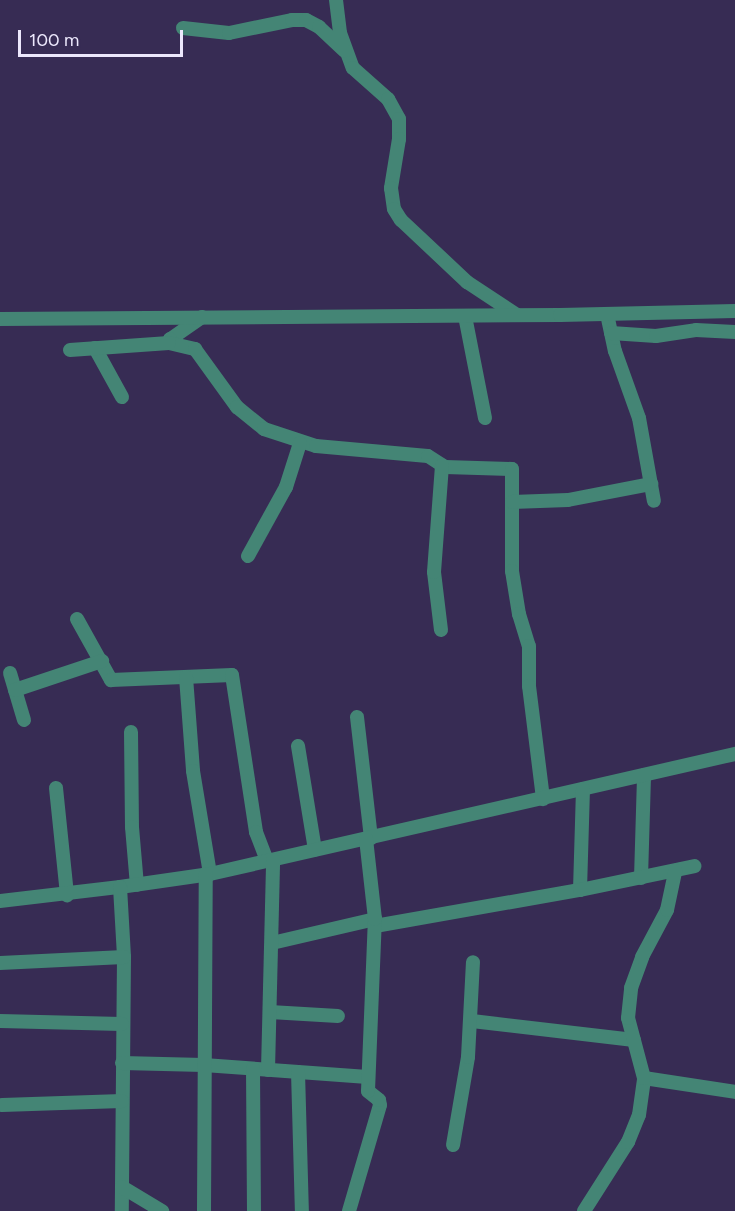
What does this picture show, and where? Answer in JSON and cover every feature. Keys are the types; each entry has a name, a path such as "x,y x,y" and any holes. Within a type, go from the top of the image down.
{"street":[{"path":"336,0 345,51 353,68 392,104 399,119 399,139 391,188 394,208 401,220 467,282 517,315"},
{"path":"183,28 229,33 292,20 306,20 319,27 345,51"},
{"path":"0,319 465,316 735,311"},
{"path":"606,314 639,418 654,501"},
{"path":"465,316 484,418"},
{"path":"169,343 170,339 202,317"},
{"path":"611,333 650,336 696,330 735,332"},
{"path":"70,350 169,343 195,350 237,407 252,421 264,429 300,443 341,449 431,456 442,465 510,468 513,471 512,571 519,614 529,646 529,686 543,799"},
{"path":"95,348 122,397"},
{"path":"248,556 286,487 300,443"},
{"path":"441,630 434,572 442,465"},
{"path":"512,502 576,500 651,484"},
{"path":"78,619 102,661 107,675 113,681 233,675 254,822 258,840 270,860 272,943 268,1070"},
{"path":"15,690 102,661"},
{"path":"10,673 24,720"},
{"path":"186,676 193,771 208,874 204,1211"},
{"path":"349,1211 380,1109 379,1100 368,1093 375,923 357,717"},
{"path":"131,732 132,826 137,885"},
{"path":"298,746 315,850"},
{"path":"0,902 67,895 208,874 735,754"},
{"path":"641,878 644,775"},
{"path":"57,788 67,895"},
{"path":"580,891 583,789"},
{"path":"272,943 375,923 580,891 695,867"},
{"path":"584,1211 633,1130 639,1115 644,1078 628,1018 630,988 642,957 667,910 675,871"},
{"path":"120,887 124,957 122,1211"},
{"path":"0,963 124,957"},
{"path":"453,1145 472,1021 473,962"},
{"path":"270,1012 338,1016"},
{"path":"472,1021 634,1040"},
{"path":"0,1022 122,1024"},
{"path":"122,1063 204,1065 368,1077"},
{"path":"253,1069 254,1211"},
{"path":"298,1072 302,1211"},
{"path":"644,1078 735,1092"},
{"path":"2,1105 122,1101"},
{"path":"122,1187 162,1211"}]}
